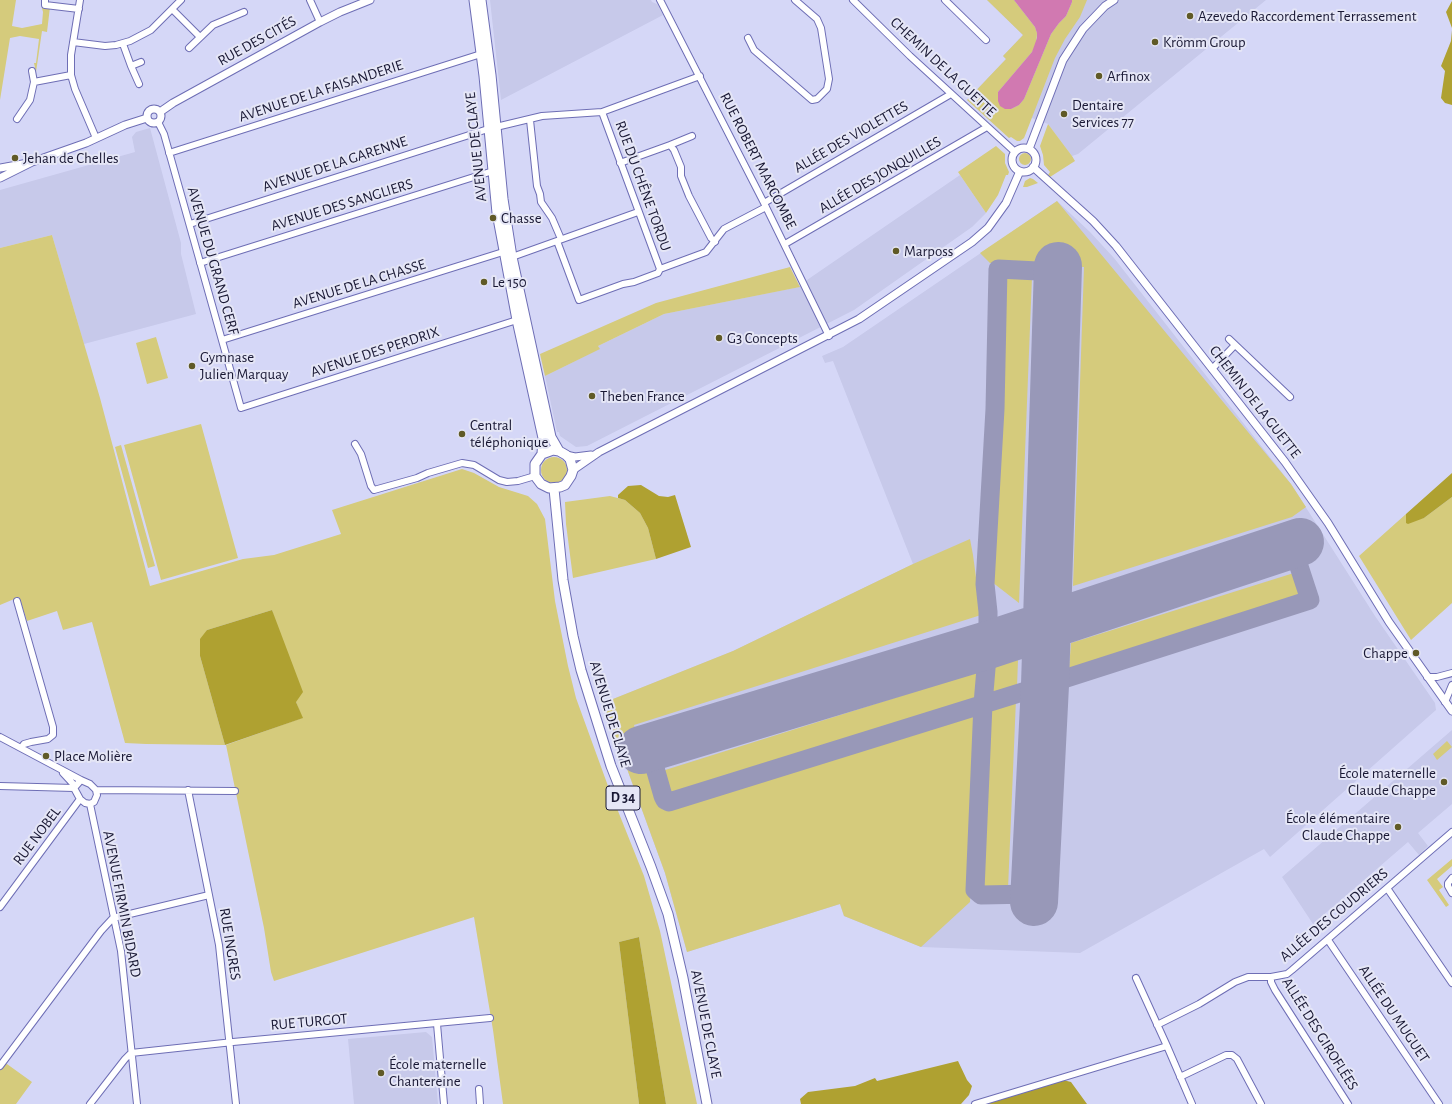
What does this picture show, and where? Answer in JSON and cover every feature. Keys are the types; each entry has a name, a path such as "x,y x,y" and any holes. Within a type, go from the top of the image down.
{"main road":[{"name":"AVENUE DE CLAYE","path":"474,0 512,257 528,336 551,437 563,453 570,459 573,470"},
{"name":"AVENUE DE CLAYE","path":"481,0 492,75 493,171 503,252 516,320 543,438 542,454 535,464 535,476"},
{"path":"542,454 553,450 563,453"},
{"path":"535,476 541,484 554,488 565,485 572,476 573,470"},
{"name":"AVENUE DE CLAYE","path":"554,488 563,580 581,670 611,766 668,914 683,978 707,1104"}],"street":[{"path":"45,0 45,4 79,9"},
{"path":"80,0 70,65 71,75 75,89 96,138"},
{"path":"73,42 105,46 123,44 138,38 151,30 181,0"},
{"path":"310,0 320,22"},
{"name":"RUE DES CITÉS","path":"160,112 176,101 320,22 370,0"},
{"name":"RUE ROBERT MARCOMBE","path":"660,0 785,244 829,336"},
{"path":"748,38 754,50 812,100 817,99 827,89 829,79 821,28 817,19 795,0"},
{"name":"CHEMIN DE LA GUETTE","path":"853,0 897,44 987,128 1015,152"},
{"path":"945,0 986,40"},
{"path":"1100,0 1105,6"},
{"path":"1029,149 1063,60 1083,29 1105,6 1114,0"},
{"path":"172,9 200,37"},
{"path":"190,48 213,25 244,12"},
{"path":"123,44 139,84"},
{"name":"AVENUE DE LA FAISANDERIE","path":"169,154 481,54"},
{"path":"131,66 141,62"},
{"path":"17,119 30,100 34,82 32,71"},
{"path":"34,82 71,75"},
{"name":"AVENUE DE LA GARENNE","path":"190,224 492,128 542,116 602,112 700,76"},
{"name":"ALLÉE DES VIOLETTES","path":"559,240 579,300 623,284 640,280 658,273 660,269 706,252 724,229 951,94"},
{"path":"152,109 160,112 161,117 158,122 152,123 147,118 147,113 152,109"},
{"name":"RUE DU CHÊNE TORDU","path":"602,112 660,269"},
{"path":"0,178 32,162 96,138 125,125 147,118"},
{"path":"530,120 537,186 541,202 552,218 559,240"},
{"name":"AVENUE DU GRAND CERF","path":"158,122 164,134 241,408"},
{"name":"ALLÉE DES JONQUILLES","path":"785,244 987,128"},
{"path":"620,163 692,136"},
{"path":"670,145 674,150 681,167 681,176 689,196 711,238 715,242"},
{"path":"1022,148 1029,149 1034,154 1036,160 1033,167 1027,171 1020,170 1014,166 1012,158 1015,152 1022,148"},
{"path":"0,168 32,162"},
{"name":"CHEMIN DE LA GUETTE","path":"1033,167 1093,222 1116,246 1315,502 1389,622 1452,711"},
{"path":"573,470 598,452 829,336 859,319 980,236 1002,210 1020,170"},
{"name":"AVENUE DES SANGLIERS","path":"200,263 493,171"},
{"path":"512,257 638,212"},
{"name":"AVENUE DE LA CHASSE","path":"222,340 503,252"},
{"name":"AVENUE DES PERDRIX","path":"241,408 516,320"},
{"path":"1229,339 1290,397"},
{"path":"1212,369 1236,345"},
{"path":"355,444 361,454 371,486 374,490 410,480 428,472 462,463 474,465 499,480 507,482 518,481 535,476"},
{"path":"563,453 581,457 598,452"},
{"path":"17,601 53,727 53,735 48,739 24,744 21,748"},
{"path":"1427,677 1445,676 1452,673"},
{"path":"1445,676 1449,679 1452,685 1445,702"},
{"path":"0,737 60,770 90,784 96,790 96,799 90,804 85,803 80,799 74,787 60,770"},
{"path":"0,786 74,787 81,780"},
{"path":"96,790 235,791"},
{"name":"RUE INGRES","path":"188,790 219,944 236,1104"},
{"name":"RUE NOBEL","path":"0,907 80,799"},
{"name":"AVENUE FIRMIN BIDARD","path":"90,804 121,952 137,1104"},
{"name":"ALLÉE DES COUDRIERS","path":"1157,1025 1199,1004 1235,982 1248,977 1271,977 1287,974 1452,832"},
{"path":"1452,878 1448,883 1452,893"},
{"path":"1387,888 1452,983"},
{"path":"0,1066 101,931 113,918 209,895"},
{"name":"ALLÉE DU MUGUET","path":"1328,940 1439,1104"},
{"name":"ALLÉE DES GIROFLÉES","path":"1271,977 1271,982 1275,990 1348,1104"},
{"path":"1136,978 1192,1104"},
{"name":"RUE TURGOT","path":"131,1053 490,1018"},
{"path":"437,1024 444,1104"},
{"path":"975,1104 1167,1046"},
{"path":"90,1104 125,1058 131,1053"},
{"path":"1180,1076 1226,1055 1232,1055 1237,1059 1261,1104"},
{"path":"479,1089 480,1104"}],"shaded area":[{"path":"0,0 16,0 12,26 22,28 42,24 42,8 50,7 47,32 42,31 36,72 34,63 36,63 39,39 20,36 10,38 0,100"},
{"path":"490,0 651,0 657,4 663,15 501,100"},
{"path":"987,0 1266,0 1078,154 1072,156 1048,124 1032,118 967,100 1006,59 1003,56 1023,35"},
{"path":"987,0 1014,0 1035,27 1037,33 1036,45 1032,52 998,92 1011,109 1019,105 1024,99 1051,34 1066,16 1072,0 1087,0 1080,17 1065,39 1055,58 1024,138 1020,141 1017,141 1011,137 1009,138 967,100 1006,59 1003,56 1023,35"},
{"path":"1014,0 1072,0 1072,2 1066,16 1051,34 1024,99 1019,105 1011,109 1005,109 1000,106 998,101 998,92 1032,52 1037,38 1035,27"},
{"path":"1452,1 1452,28 1446,12"},
{"path":"1452,30 1452,105 1445,103 1441,98 1445,71 1441,66 1451,41"},
{"path":"1048,124 1075,161 1050,177 1048,175 1050,172 1044,165 1040,146"},
{"path":"150,128 181,243 181,254 196,314 84,344 52,235 0,248 0,190 135,152 132,137 136,132"},
{"path":"996,146 1005,154 1005,163 1009,172 1008,175 1006,175 998,195 986,213 958,172"},
{"path":"1023,153 1027,153 1031,159 1027,165 1023,165 1019,161 1019,157"},
{"path":"960,175 986,213 972,227 854,310 587,446 576,447 560,436 559,432 557,432 545,376 599,349 598,346 664,314 799,287"},
{"path":"1030,178 1038,183 1023,187 1025,181"},
{"path":"1057,201 1090,232 1114,258 1291,484 1375,616 1435,703 1436,710 1270,857 1264,849 1080,953 921,947 844,916 840,904 687,952 665,873 603,703 733,651 913,564 833,361 825,363 822,356 843,347"},
{"path":"1057,201 1291,484 1306,507 1292,517 1073,586 1084,267 990,263 980,253"},
{"path":"52,235 100,398 150,586 243,559 274,555 341,534 332,510 462,469 474,473 499,487 528,496 537,504 545,519 555,601 576,698 608,786 644,876 660,931 697,1104 666,1104 639,937 619,942 639,1104 503,1104 493,1030 474,917 274,981 226,745 302,718 296,702 272,610 207,630 200,656 225,745 146,744 125,743 92,622 63,630 57,611 27,621 19,597 0,605 0,248"},
{"path":"790,267 800,287 664,314 598,346 600,349 545,376 540,354 656,303"},
{"path":"1004,276 1032,277 1019,603 992,582"},
{"path":"156,337 168,378 147,384 136,343"},
{"path":"201,424 238,558 161,580 124,445"},
{"path":"121,445 155,566 148,568 115,447"},
{"path":"554,457 563,461 567,470 563,479 554,483 545,479 541,470 545,461"},
{"path":"1452,473 1452,497 1424,518 1408,524 1406,523 1406,514"},
{"path":"641,485 659,496 668,497 675,495 691,547 656,559 648,528 640,513 625,500 618,498 618,495 628,486"},
{"path":"610,496 625,500 640,513 648,528 656,559 573,578 566,524 565,502"},
{"path":"1452,497 1452,603 1411,640 1359,556 1406,514 1406,521 1424,518"},
{"path":"970,539 981,615 634,725 658,801 661,806 674,808 978,710 970,902 921,947 844,916 840,904 687,952 665,873 603,703 733,651 913,564"},
{"path":"1297,572 1304,596 1069,669 1071,643"},
{"path":"272,610 303,692 296,702 303,718 225,745 200,656 200,639 207,630"},
{"path":"1018,660 1017,687 988,696 991,668"},
{"path":"980,671 978,699 670,796 662,771"},
{"path":"1016,699 1008,889 982,889 987,709"},
{"path":"1452,730 1452,804 1418,833 1428,846 1419,855 1408,842 1313,924 1282,877"},
{"path":"1447,741 1452,747 1437,760 1433,754"},
{"path":"1452,859 1452,866 1437,879 1443,887 1439,890 1449,905 1446,907 1427,880"},
{"path":"639,937 666,1104 639,1104 619,942"},
{"path":"426,1032 432,1037 438,1104 354,1104 348,1039"},
{"path":"0,1059 32,1082 16,1104 0,1104"},
{"path":"958,1061 967,1080 972,1086 969,1095 961,1104 801,1104 800,1099 808,1092 855,1086 875,1078 877,1081"},
{"path":"1063,1080 1071,1082 1087,1104 987,1104"}],"taxiway":[{"path":"1034,894 981,895 975,890 983,704 988,645 988,612 985,584 995,409 998,269 1058,272"},
{"path":"649,747 663,796 665,800 669,802 1045,685 1310,600 1292,545"}],"runway":[{"path":"1034,902 1045,685 1058,266"},
{"path":"641,750 988,645 1300,542"}],"place":[{"name":"Azevedo Raccordement Terrassement","path":"1190,16"},
{"name":"Krömm Group","path":"1155,42"},
{"name":"Arfinox","path":"1099,76"},
{"name":"Dentaire Services 77","path":"1064,114"},
{"name":"Jehan de Chelles","path":"15,158"},
{"name":"Chasse","path":"493,218"},
{"name":"Marposs","path":"896,251"},
{"name":"Le 150","path":"484,282"},
{"name":"G3 Concepts","path":"719,338"},
{"name":"Gymnase Julien Marquay","path":"192,366"},
{"name":"Theben France","path":"592,396"},
{"name":"Central téléphonique","path":"462,434"},
{"name":"Chappe","path":"1416,653"},
{"name":"Place Molière","path":"46,756"},
{"name":"École maternelle Claude Chappe","path":"1444,782"},
{"name":"École élémentaire Claude Chappe","path":"1398,827"},
{"name":"École maternelle Chantereine","path":"381,1073"}]}
